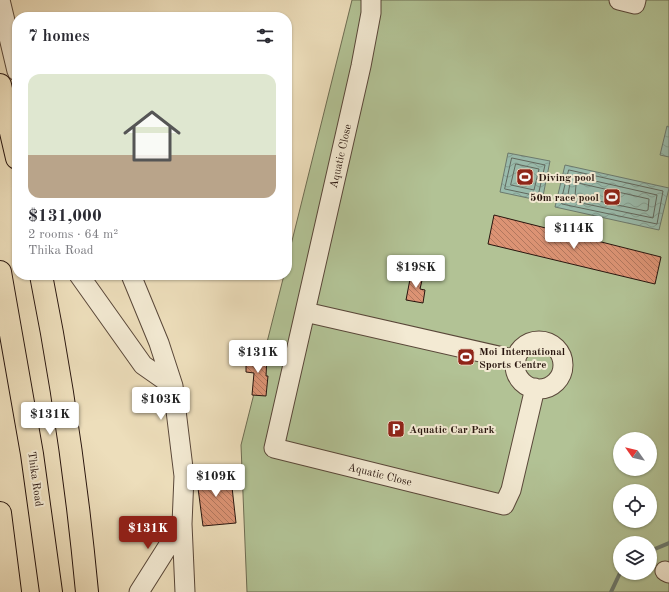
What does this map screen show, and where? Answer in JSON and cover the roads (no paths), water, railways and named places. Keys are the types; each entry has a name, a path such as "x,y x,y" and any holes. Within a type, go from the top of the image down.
{"main road":[{"path":"0,85 12,137"},
{"name":"Thika Road","path":"0,272 32,454 51,592"},
{"path":"42,280 50,320 80,515 88,592"},
{"path":"0,513 10,592"}],"street":[{"path":"0,0 12,45"},
{"name":"Aquatic Close","path":"371,0 371,13 361,66 274,448 504,505 511,490 535,388"},
{"path":"83,280 143,365 173,386"},
{"path":"133,280 159,343 173,386 184,476 182,524 184,592"},
{"path":"305,312 516,360"},
{"path":"535,341 543,341 557,348 563,363 559,379 553,385 546,388 535,388 524,384 519,378 516,371 516,360 521,350 527,344 535,341"},
{"path":"139,592 182,524"}],"water":[{"path":"667,126 669,127 669,157 660,155"},
{"name":"Diving pool","path":"508,153 550,161 542,201 500,192"},
{"name":"50m race pool","path":"565,165 669,188 659,230 555,207"}],"waterway":[{"path":"657,548 669,543"},
{"path":"611,592 617,580"}],"place":[{"name":"Diving pool","path":"525,177"},
{"name":"50m race pool","path":"612,197"},
{"name":"Moi International Sports Centre","path":"466,357"},
{"name":"Aquatic Car Park","path":"396,429"}]}
